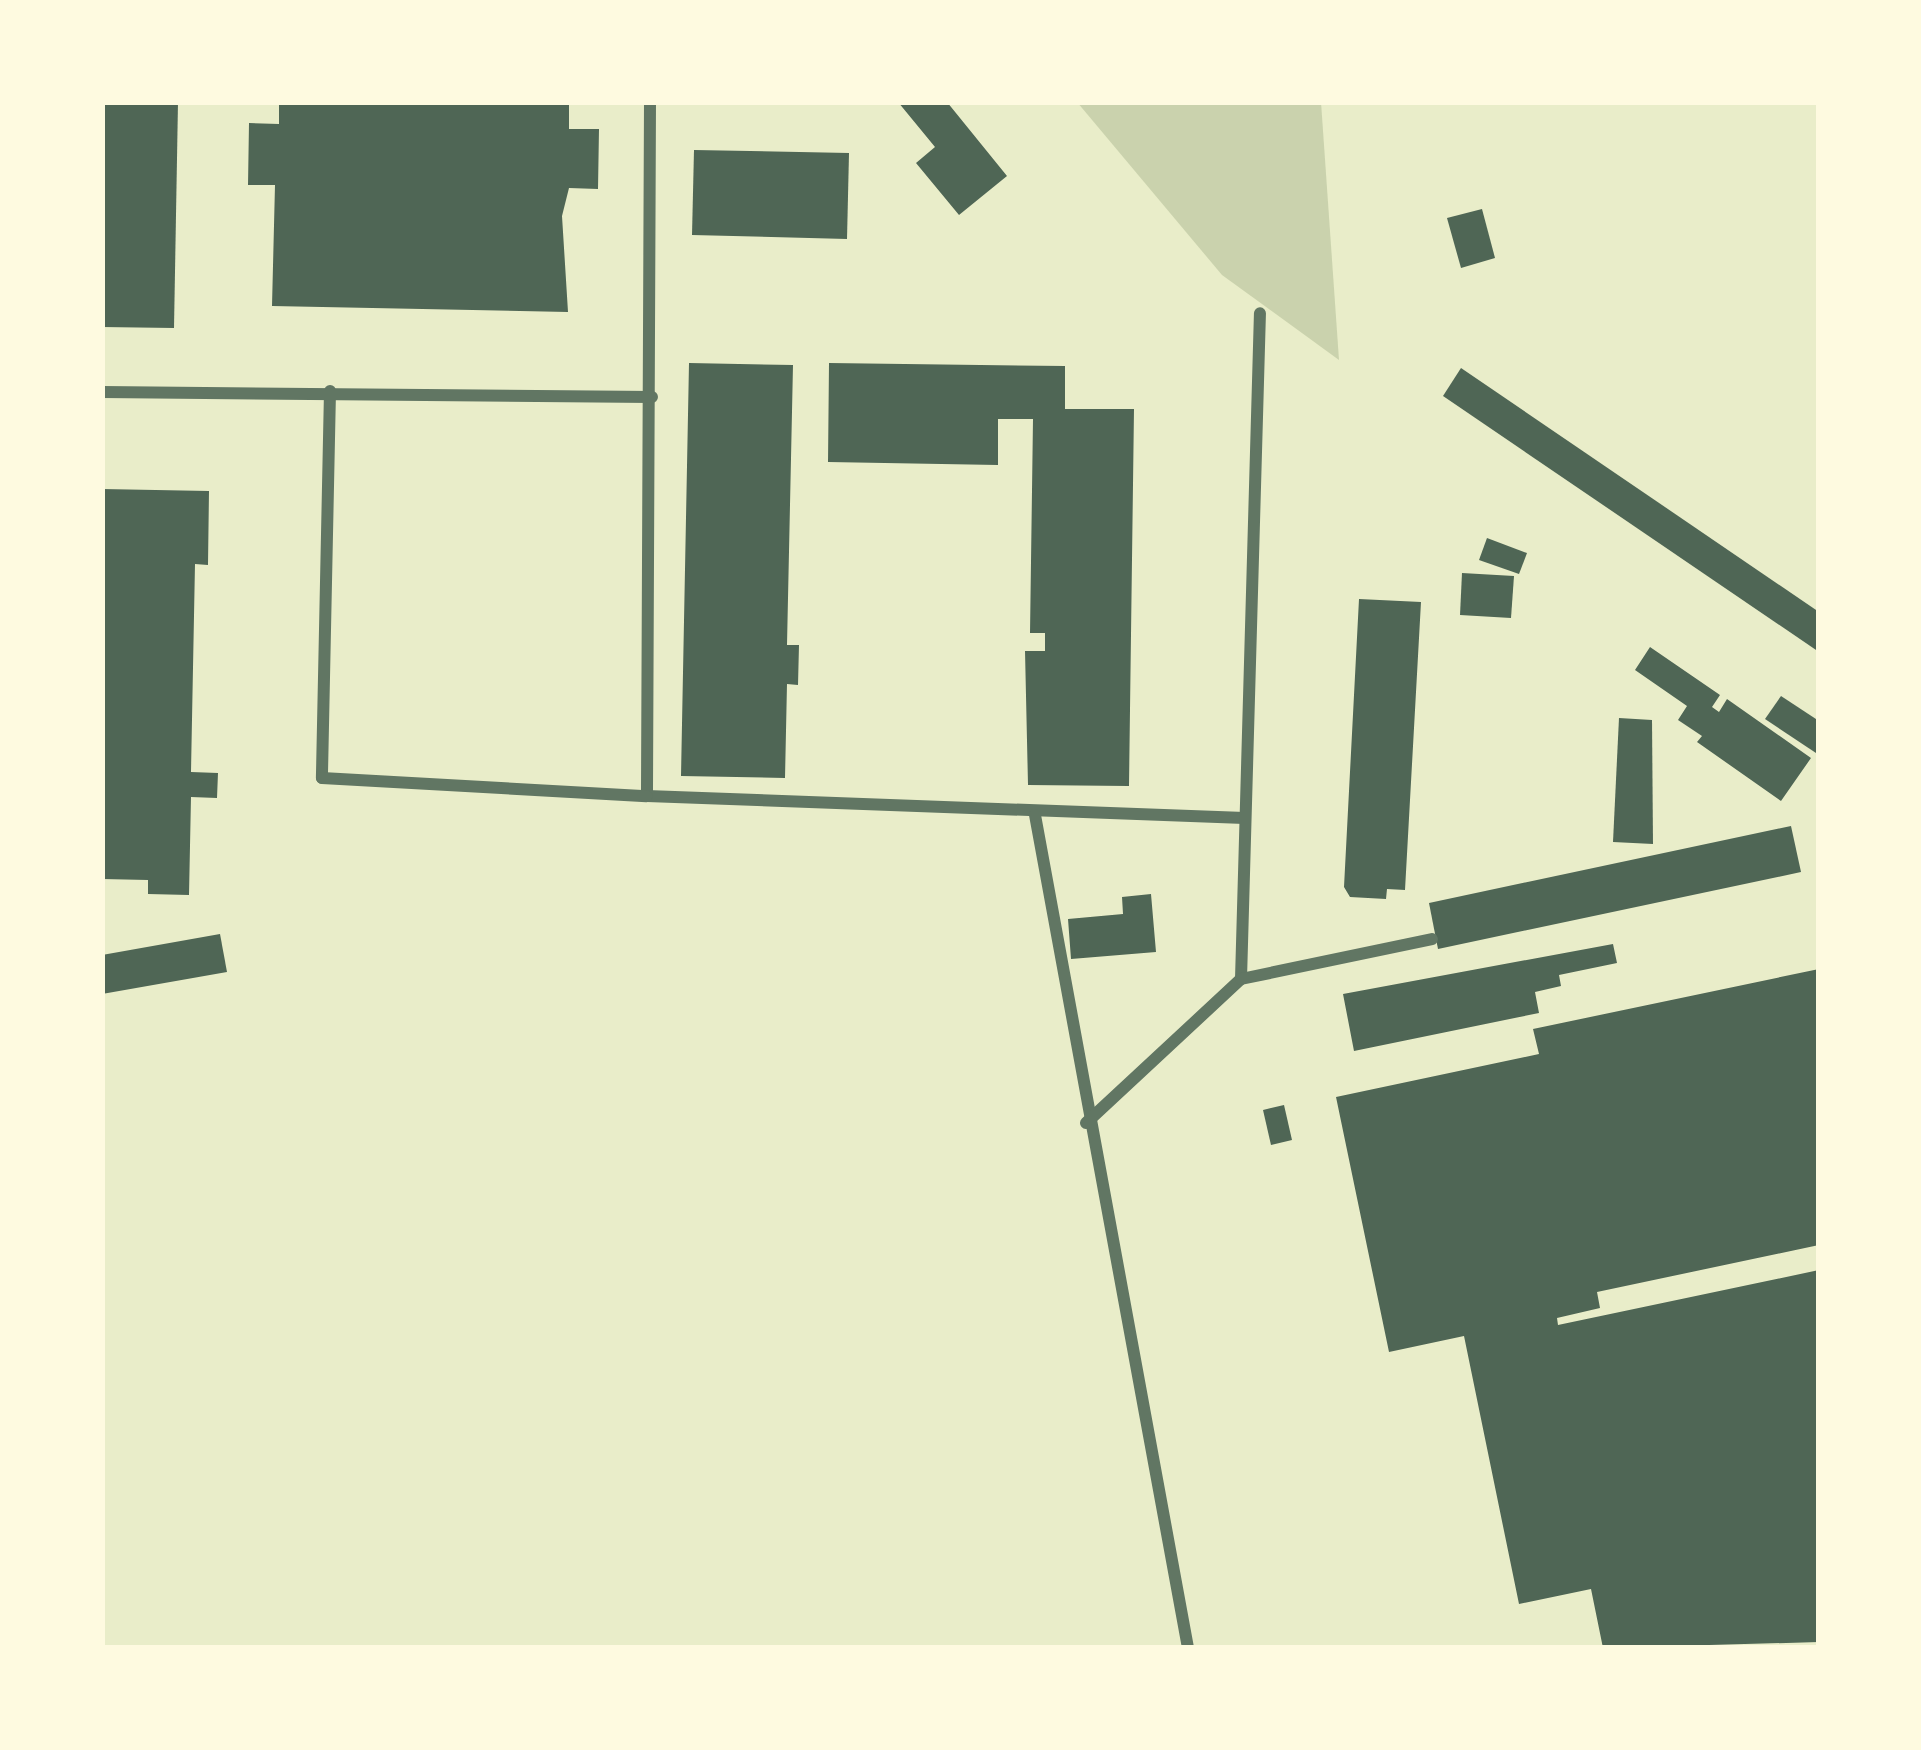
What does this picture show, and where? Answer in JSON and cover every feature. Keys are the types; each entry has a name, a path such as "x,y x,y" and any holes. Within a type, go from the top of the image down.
{"street":[{"path":"647,796 650,102"},
{"path":"1241,979 1260,313"},
{"path":"330,391 322,778 1035,815 1245,818"},
{"path":"102,392 652,397"},
{"path":"1035,815 1086,1123 1188,1648"},
{"path":"1086,1123 1241,979 1432,940"}],"green space":[{"path":"1077,102 1321,102 1339,360 1222,275"}],"building":[{"path":"102,102 178,102 174,328 102,327"},
{"path":"279,102 569,102 569,129 599,129 598,189 569,188 562,216 568,312 272,306 275,185 248,185 249,123 279,124"},
{"path":"898,102 947,102 1007,176 959,215 916,163 935,147"},
{"path":"694,150 849,153 847,239 692,235"},
{"path":"1482,209 1495,258 1461,268 1447,218"},
{"path":"689,363 793,365 787,645 799,645 798,685 787,684 785,778 681,776"},
{"path":"829,363 1065,366 1065,409 1134,409 1129,786 1028,785 1025,651 1045,651 1045,633 1030,633 1033,419 998,419 998,465 828,462"},
{"path":"1461,368 1819,612 1819,652 1443,396"},
{"path":"102,489 209,491 208,565 195,564 191,772 218,773 217,798 191,797 189,895 148,894 148,880 102,879"},
{"path":"1487,538 1527,553 1519,574 1479,560"},
{"path":"1462,573 1514,576 1511,618 1460,615"},
{"path":"1359,599 1421,602 1405,890 1387,889 1386,899 1350,897 1344,887"},
{"path":"1650,647 1720,695 1712,707 1719,712 1727,699 1811,758 1781,801 1697,742 1702,736 1678,720 1687,706 1635,670"},
{"path":"1781,696 1819,721 1819,755 1765,719"},
{"path":"1619,718 1652,720 1653,844 1613,842"},
{"path":"1791,826 1801,872 1438,949 1429,903"},
{"path":"1151,894 1156,952 1071,959 1068,919 1123,914 1122,897"},
{"path":"220,934 227,972 102,994 102,955"},
{"path":"1613,944 1617,963 1559,975 1561,986 1535,992 1539,1013 1354,1051 1343,994"},
{"path":"1819,969 1819,1245 1597,1292 1600,1308 1557,1318 1558,1325 1819,1270 1819,1642 1603,1648 1591,1589 1519,1604 1464,1336 1389,1352 1336,1097 1539,1054 1533,1029"},
{"path":"1284,1105 1292,1140 1271,1145 1263,1110"}]}
